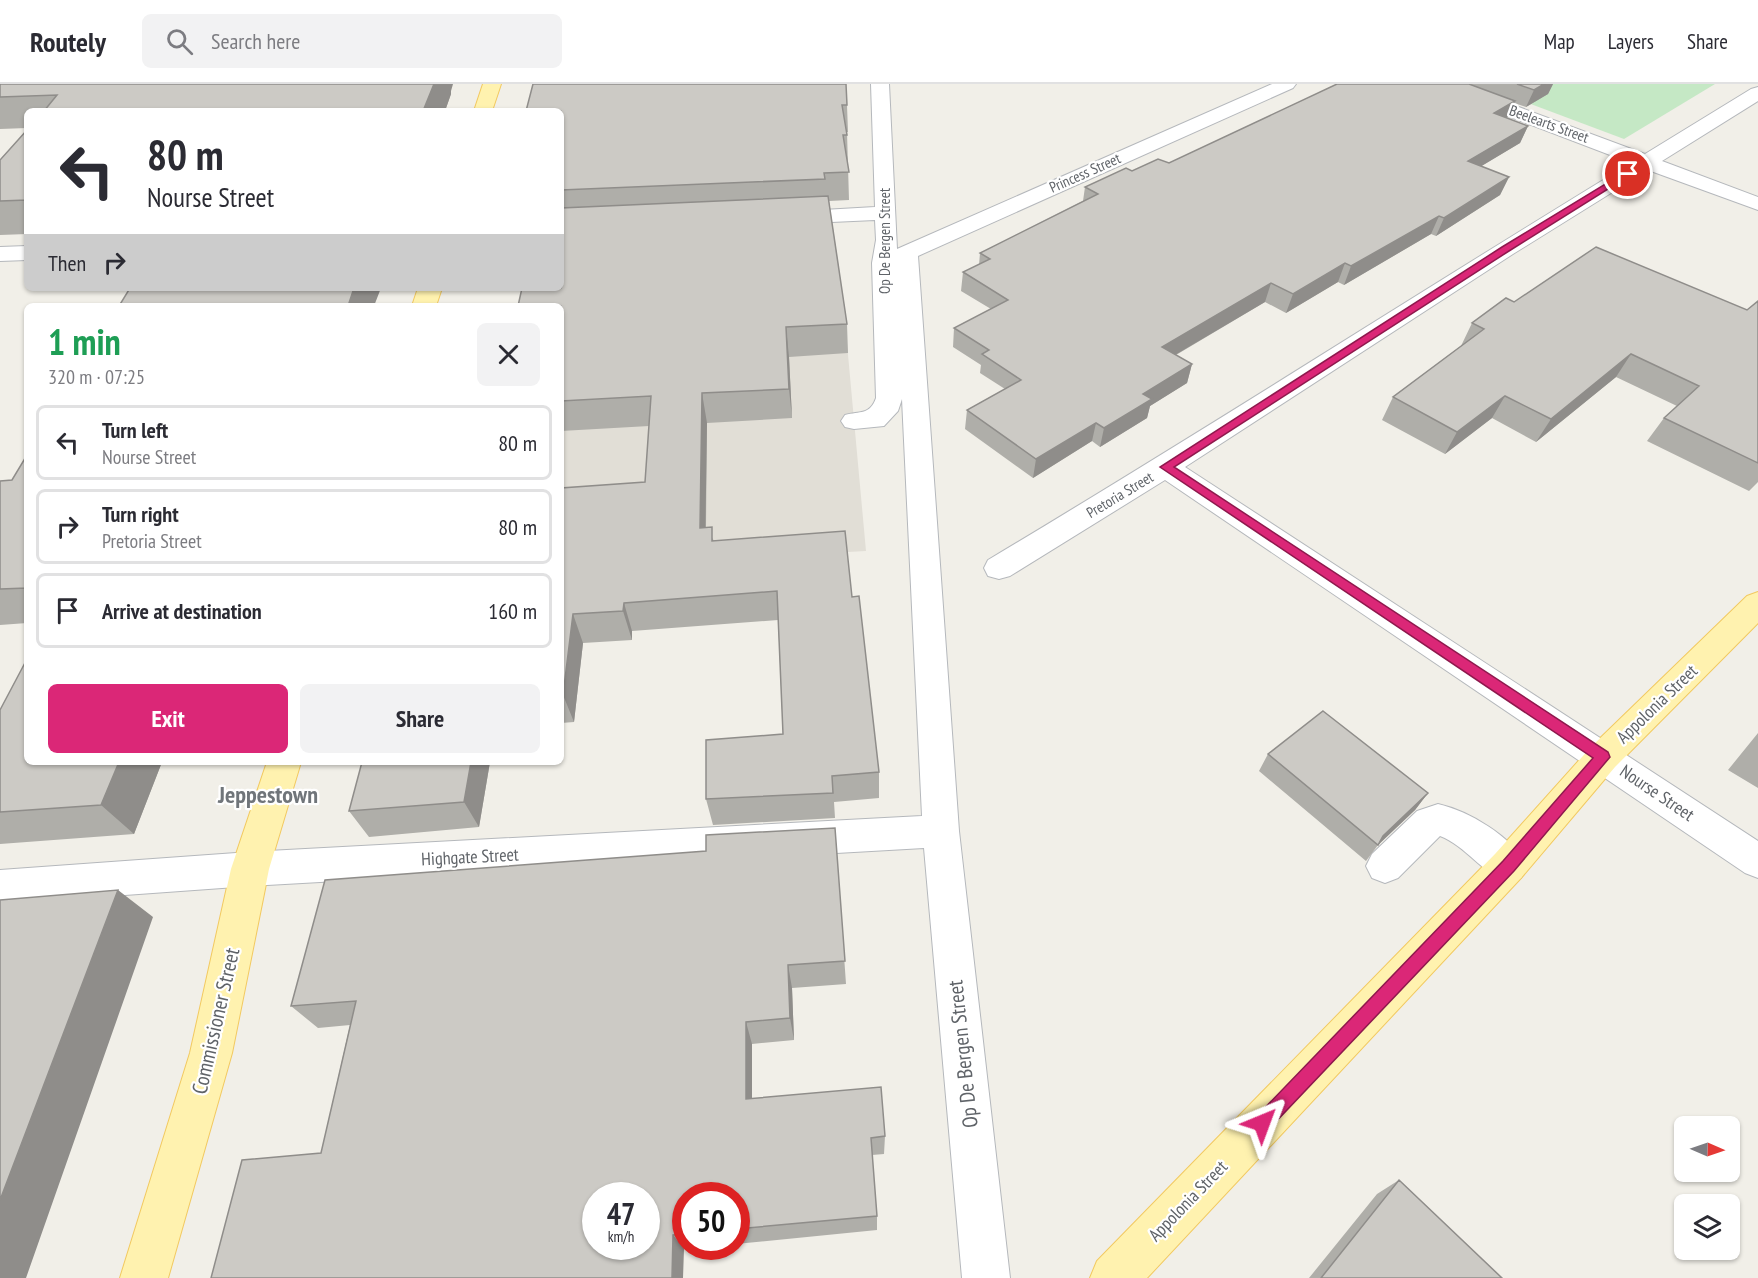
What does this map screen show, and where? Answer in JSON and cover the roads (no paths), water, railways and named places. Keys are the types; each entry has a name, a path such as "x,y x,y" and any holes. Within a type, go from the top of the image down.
{"main road":[{"path":"484,108 492,84"},
{"name":"Appolonia Street","path":"1114,1278 1508,866 1603,757 1758,604"},
{"name":"Commissioner Street","path":"144,1278 211,1053 250,869 283,765"}],"street":[{"name":"Op De Bergen Street","path":"880,84 887,240 895,257 941,831 986,1278"},
{"name":"Princess Street","path":"895,257 1287,84"},
{"name":"Beelearts Street","path":"1440,84 1758,204"},
{"name":"Pretoria Street","path":"999,568 1165,467 1505,249 1758,93"},
{"path":"769,219 886,213"},
{"path":"0,254 24,253"},
{"name":"Op De Bergen Street","path":"854,421 875,420 885,411 889,398 895,257"},
{"name":"Nourse Street","path":"1165,467 1758,861"},
{"path":"1385,866 1430,822 1440,819 1456,825 1508,866"},
{"name":"Highgate Street","path":"0,887 250,869 941,831"}],"district":[{"name":"Jeppestown","path":"268,795"}]}
